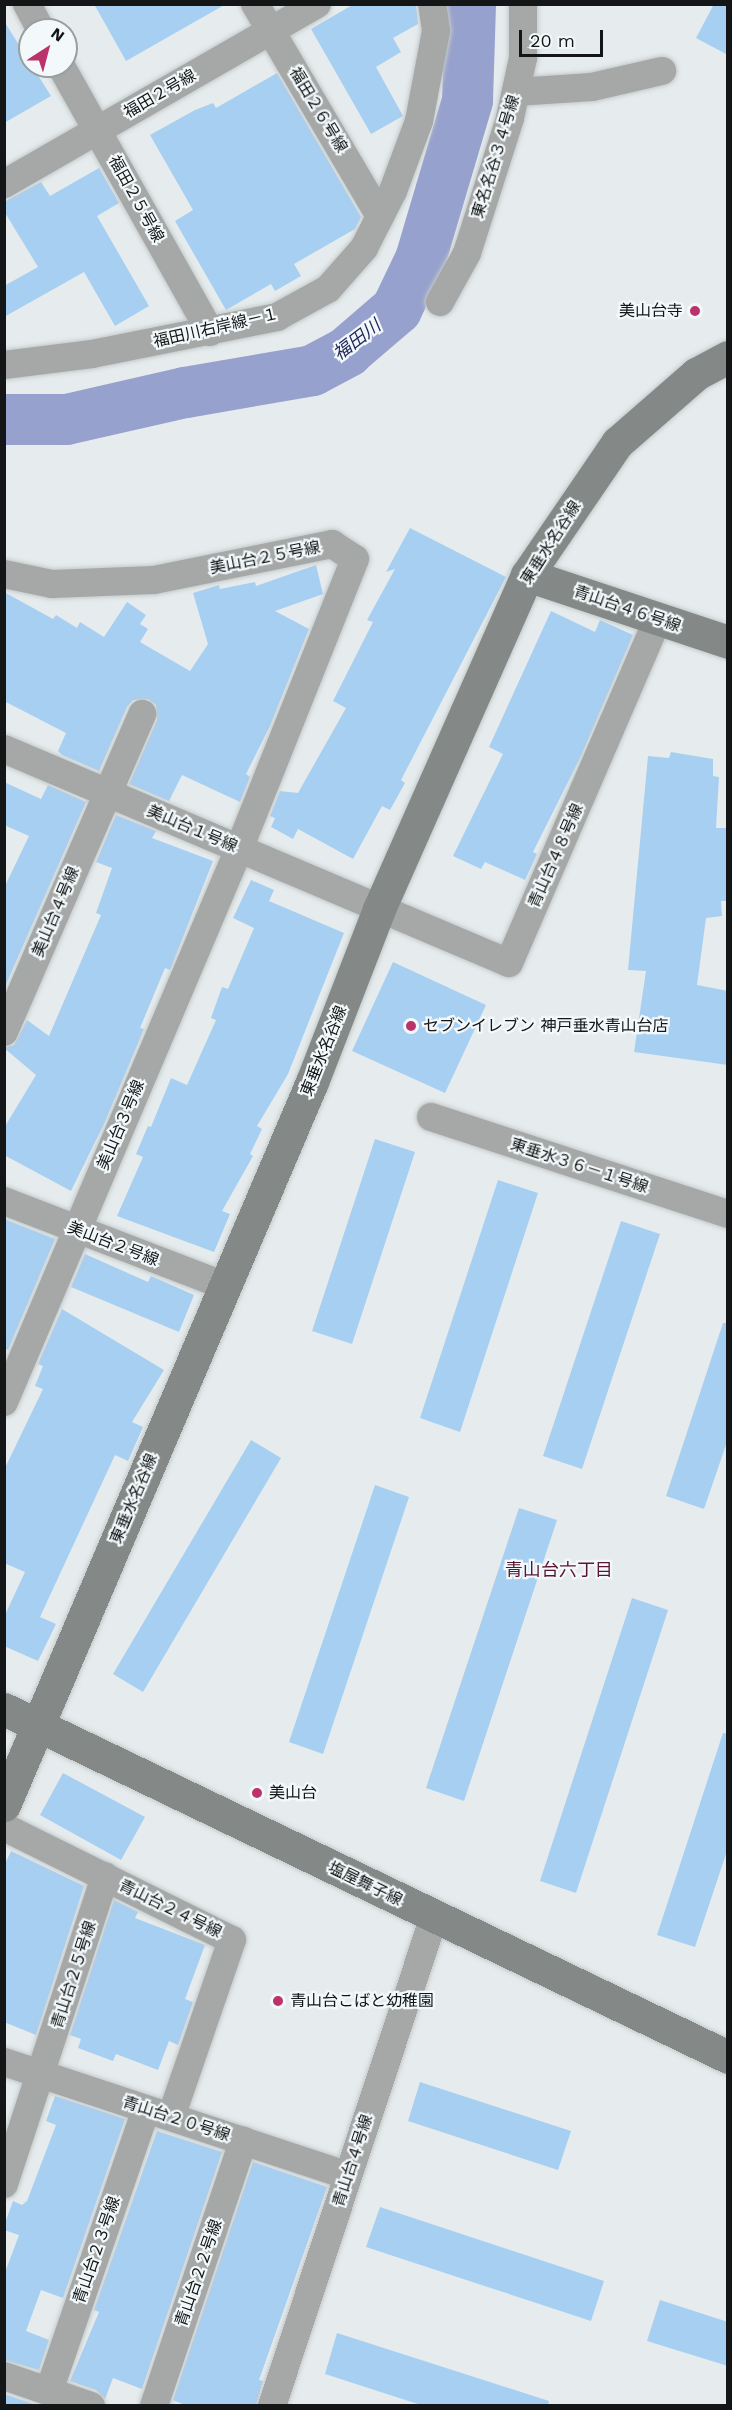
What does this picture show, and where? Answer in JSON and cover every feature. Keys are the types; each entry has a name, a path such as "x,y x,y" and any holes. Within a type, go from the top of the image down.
{"street":[{"path":"27,4 35,18"},
{"name":"福田２６号線","path":"255,4 380,216"},
{"name":"福田２号線","path":"4,184 317,4"},
{"name":"福田川右岸線－１","path":"4,365 210,332 277,317 328,289 364,248 380,216 419,121 436,31 432,4"},
{"name":"東名名谷３４号線","path":"440,302 467,252 516,92 523,58 523,4"},
{"path":"516,92 592,87 662,71"},
{"name":"福田２５号線","path":"69,78 210,332"},
{"name":"東垂水名谷線","path":"4,1805 223,1285 312,1082 379,909 527,575 616,443 696,374 728,357"},
{"name":"美山台２５号線","path":"4,574 52,584 154,580 332,544 355,559 239,849"},
{"name":"青山台４６号線","path":"527,575 728,642"},
{"name":"青山台４８号線","path":"379,909 509,963 658,619"},
{"name":"美山台４号線","path":"4,1032 142,714"},
{"name":"美山台１号線","path":"4,749 379,909"},
{"name":"美山台３号線","path":"4,1402 239,849"},
{"name":"東垂水３６－１号線","path":"431,1117 728,1214"},
{"name":"美山台２号線","path":"4,1201 76,1231 223,1285"},
{"name":"塩屋舞子線","path":"4,1709 728,2057"},
{"name":"青山台２４号線","path":"4,1827 232,1940 159,2113"},
{"name":"青山台２５号線","path":"4,2184 42,2074 105,1876"},
{"name":"青山台４号線","path":"272,2406 434,1917"},
{"name":"青山台２０号線","path":"4,2062 348,2176"},
{"name":"青山台２３号線","path":"49,2391 159,2113"},
{"name":"青山台２２号線","path":"154,2406 243,2141"},
{"path":"4,2376 91,2406"}],"building":[{"path":"94,4 226,4 126,61"},
{"path":"354,4 416,5 418,24 393,38 401,52 376,67 403,116 371,134 311,29"},
{"path":"714,4 728,4 728,55 696,38"},
{"path":"4,21 18,43 18,78 40,78 51,96 4,123"},
{"path":"277,73 361,217 355,229 294,264 301,276 275,291 271,284 226,310 175,221 193,210 150,135 195,110 213,103 216,108"},
{"path":"99,168 119,203 97,216 149,306 115,326 84,272 4,317 4,286 38,267 4,211 4,202 41,182 50,196"},
{"path":"410,528 506,577 401,780 405,783 390,810 382,806 353,859 298,829 293,839 271,827 275,818 270,816 280,791 298,793 346,708 333,701 373,622 367,620 395,569 386,572"},
{"path":"316,565 323,594 275,611 309,629 270,726 246,774 250,777 240,802 182,775 169,801 129,784 157,720 156,705 148,699 133,700 127,707 99,771 62,755 58,751 66,733 4,701 4,592 53,619 56,615 77,628 80,622 104,637 127,602 146,615 140,624 148,629 140,642 190,671 208,644 193,593 219,585 220,589 255,582 256,586"},
{"path":"551,611 595,632 600,620 633,635 581,756 533,852 537,854 525,880 485,862 481,869 453,856 503,754 489,747"},
{"path":"671,752 713,759 713,776 719,777 716,828 728,828 728,901 721,901 722,916 706,918 697,985 728,991 728,1065 634,1052 646,971 628,970 648,756 669,758"},
{"path":"4,782 41,799 48,785 86,802 4,989 4,888 29,836 4,825"},
{"path":"116,815 156,831 152,838 213,861 170,970 165,968 140,1028 144,1029 104,1124 71,1191 4,1155 4,1128 36,1075 4,1048 14,1045 27,1020 49,1036 101,915 96,913 112,868 96,862"},
{"path":"251,880 274,890 269,901 344,933 288,1074 257,1126 262,1129 250,1154 253,1156 222,1211 230,1214 214,1252 117,1216 143,1157 136,1154 148,1126 151,1127 171,1078 187,1085 216,1020 211,1018 222,987 228,989 254,928 233,918"},
{"path":"393,962 486,1005 445,1093 352,1051"},
{"path":"375,1139 415,1152 352,1344 312,1331"},
{"path":"498,1180 538,1193 460,1432 420,1418"},
{"path":"4,1219 55,1239 8,1350 4,1348"},
{"path":"621,1221 660,1234 582,1469 543,1456"},
{"path":"85,1254 148,1282 151,1276 194,1295 179,1332 71,1287"},
{"path":"62,1309 164,1370 132,1422 143,1427 128,1461 115,1455 40,1617 56,1624 38,1661 4,1646 4,1617 25,1572 4,1563 4,1470 43,1389 35,1386 43,1366 38,1364"},
{"path":"723,1323 728,1323 728,1439 704,1509 666,1496"},
{"path":"251,1440 281,1458 143,1692 113,1674"},
{"path":"375,1485 409,1497 323,1754 289,1742"},
{"path":"519,1508 557,1520 464,1801 426,1788"},
{"path":"632,1598 668,1610 576,1893 540,1881"},
{"path":"723,1733 728,1734 728,1848 695,1947 657,1935"},
{"path":"63,1773 145,1817 121,1860 40,1815"},
{"path":"11,1851 84,1886 36,2035 4,2022 4,1866"},
{"path":"114,1900 138,1912 135,1918 205,1945 185,1999 193,2002 178,2045 169,2041 158,2070 116,2054 113,2061 78,2048 81,2039 70,2035"},
{"path":"420,2082 571,2131 558,2170 408,2121"},
{"path":"55,2096 125,2119 63,2298 41,2290 26,2331 49,2340 39,2370 4,2360 4,2275 19,2235 4,2230 4,2226 13,2201 22,2205 27,2201 56,2125 46,2121"},
{"path":"157,2131 222,2152 142,2389 113,2378 105,2399 96,2390 70,2381 99,2312 94,2310"},
{"path":"253,2162 327,2187 259,2380 263,2381 256,2406 187,2406 173,2400"},
{"path":"380,2207 604,2281 591,2321 366,2247"},
{"path":"660,2300 728,2322 728,2366 647,2341"},
{"path":"337,2333 549,2401 548,2406 424,2406 325,2374"},
{"path":"4,2394 39,2406 4,2406"}],"waterway":[{"name":"福田川","path":"4,419 66,419 185,392 312,370 347,351 396,309 420,259 467,100 470,4"}],"place":[{"name":"美山台寺","path":"695,311"},
{"name":"セブンイレブン 神戸垂水青山台店","path":"411,1026"},
{"name":"美山台","path":"257,1793"},
{"name":"青山台こばと幼稚園","path":"278,2001"}],"district":[{"name":"青山台六丁目","path":"559,1570"}]}
